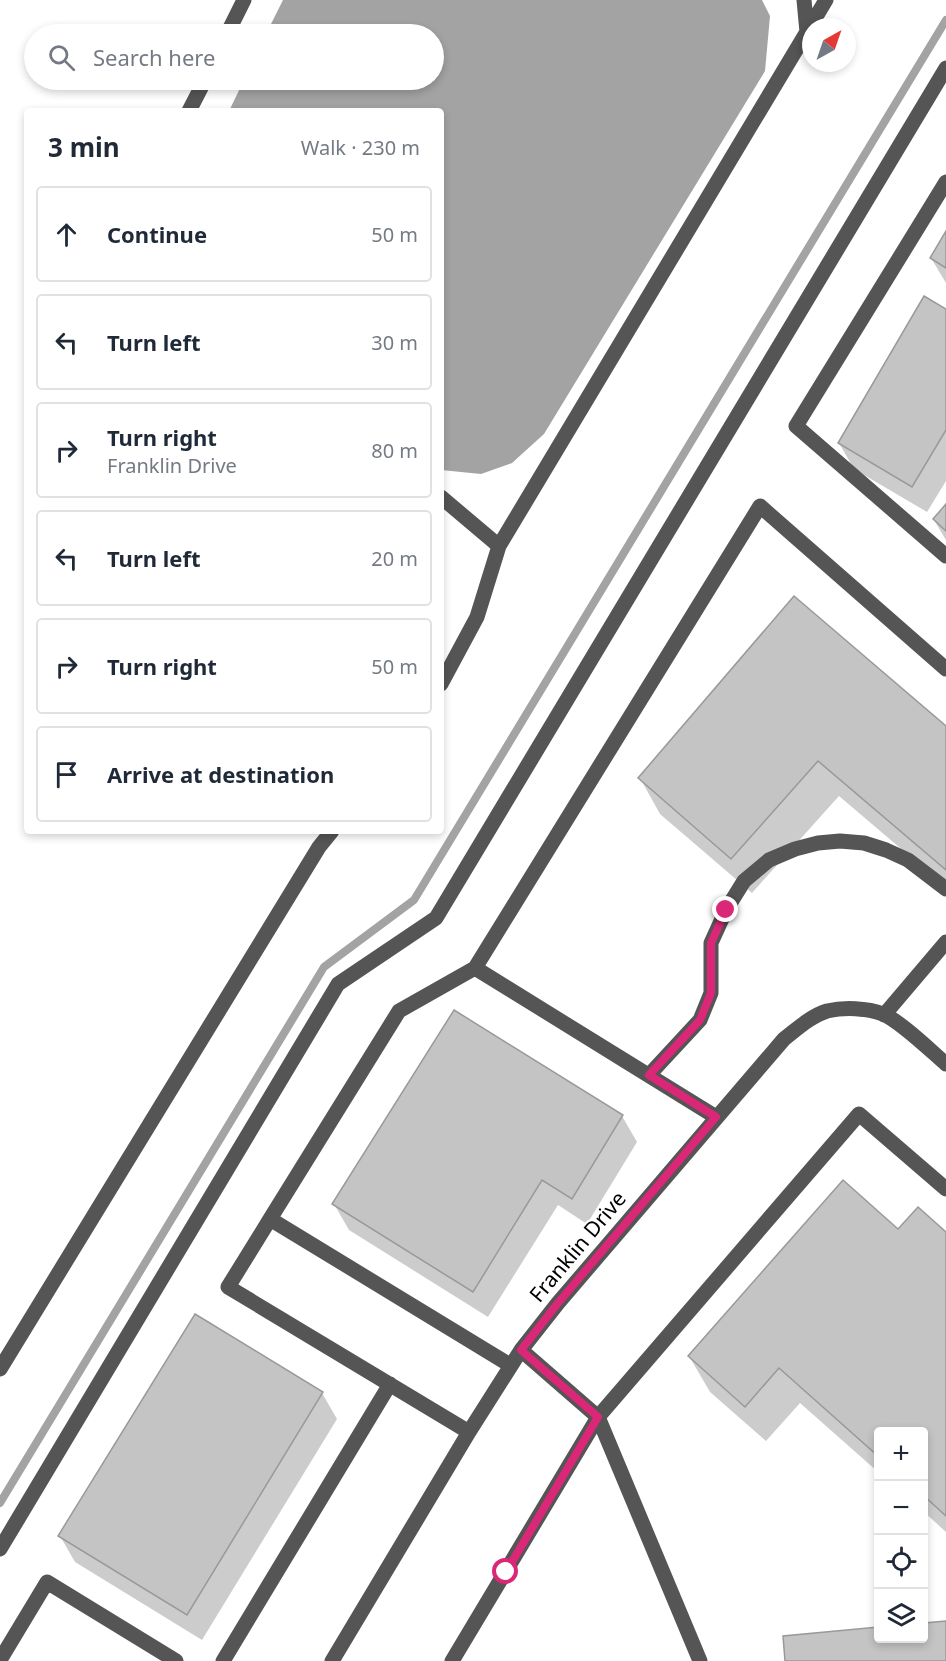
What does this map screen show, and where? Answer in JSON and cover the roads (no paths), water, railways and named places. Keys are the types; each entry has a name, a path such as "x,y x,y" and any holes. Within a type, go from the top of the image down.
{"street":[{"path":"232,24 244,0"},
{"path":"804,0 806,18"},
{"path":"815,18 826,0"},
{"path":"444,678 477,617 499,546 802,40"},
{"path":"0,1549 338,984 436,918 946,68"},
{"path":"191,108 200,90"},
{"path":"946,182 796,426 946,556"},
{"path":"444,500 499,546"},
{"path":"469,1432 228,1287 399,1011 475,968 760,506 946,669"},
{"path":"0,1369 319,847 330,834"},
{"path":"649,1075 700,1020 711,993 711,943 726,910 744,881 769,860 795,849 818,843 840,841 864,843 908,860 946,890"},
{"path":"884,1015 946,942"},
{"path":"475,968 716,1117"},
{"name":"Franklin Drive","path":"332,1661 510,1365 558,1303 784,1039 826,1011 852,1008 884,1015 914,1036 946,1064"},
{"path":"452,1661 598,1417 859,1114 946,1189"},
{"path":"270,1219 510,1365"},
{"path":"521,1350 598,1417 700,1661"},
{"path":"223,1661 390,1384"},
{"path":"0,1660 48,1582 176,1661"}],"waterway":[{"path":"0,1503 324,967 414,900 946,20"}]}
